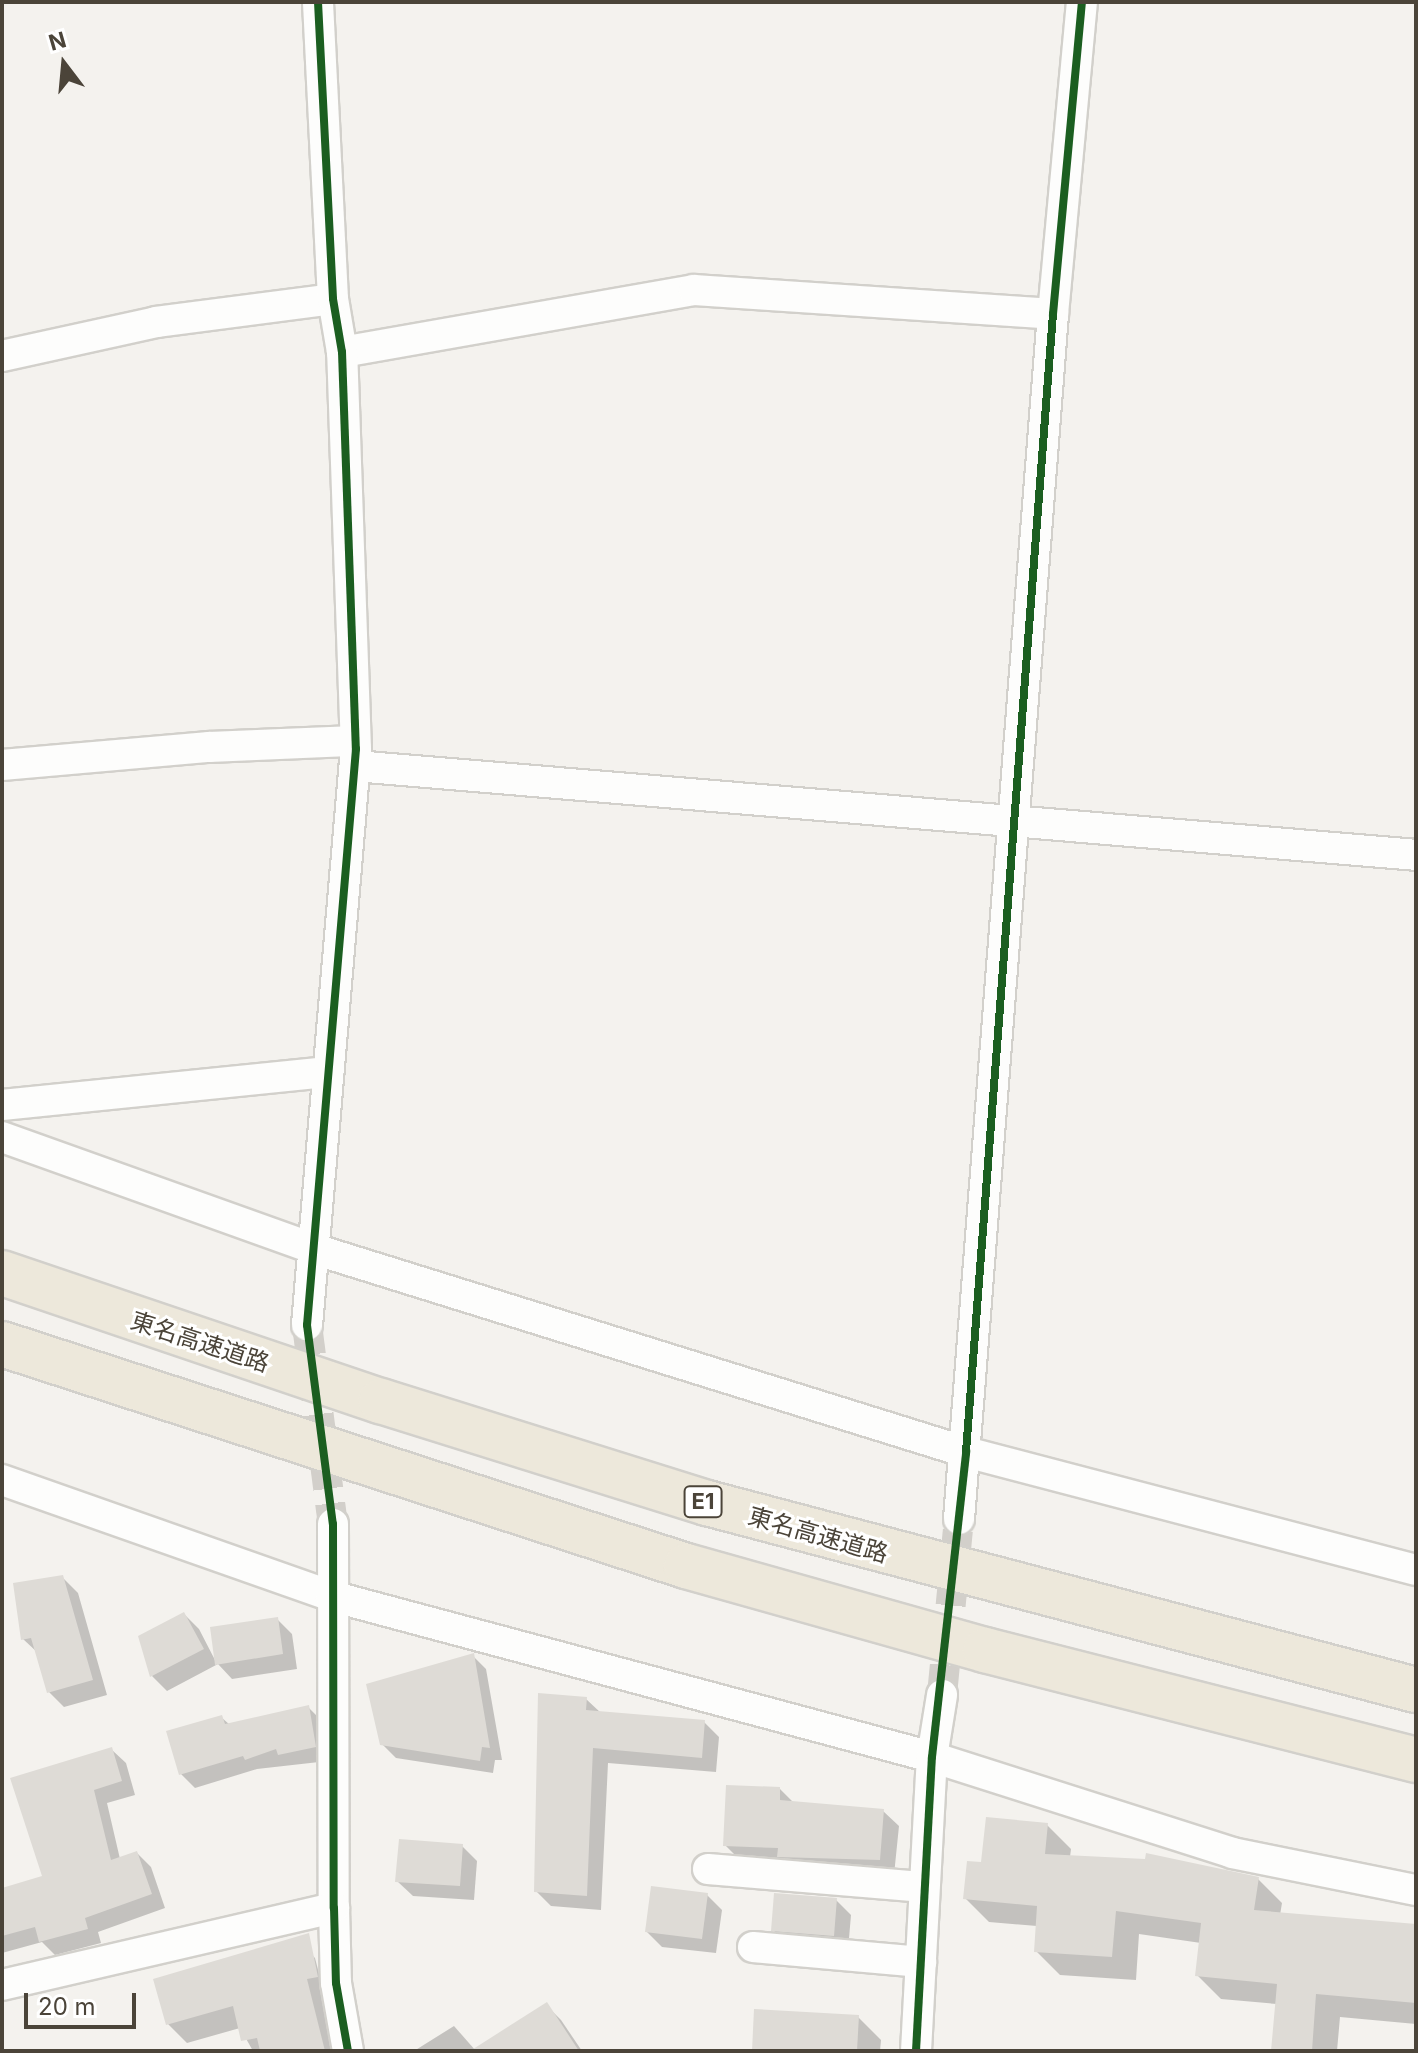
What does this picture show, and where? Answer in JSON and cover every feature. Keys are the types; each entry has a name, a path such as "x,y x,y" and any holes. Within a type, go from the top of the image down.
{"highway":[{"name":"東名高速道路","path":"2,1273 381,1401 707,1503 1003,1586 1416,1690"},
{"path":"2,1344 686,1566 1001,1654 1416,1760"}],"street":[{"path":"307,1325 317,1250 328,1072 355,754 342,352 333,299 318,2"},
{"path":"959,1519 1053,314 1082,2"},
{"path":"342,352 694,290 1053,314"},
{"path":"2,356 156,322 333,299"},
{"path":"2,765 209,747 355,754 1014,821 1416,855"},
{"path":"2,1105 328,1072"},
{"path":"2,1137 317,1250 966,1452 1416,1570"},
{"path":"2,1480 331,1596 932,1757 1232,1853 1416,1890"},
{"path":"333,1524 331,1596 336,1983 348,2051"},
{"path":"916,2051 932,1757 942,1695"},
{"path":"708,1869 924,1887"},
{"path":"2,1985 334,1908"},
{"path":"753,1947 921,1962"}],"building":[{"path":"63,1575 93,1680 47,1693 31,1638 21,1640 13,1583"},
{"path":"184,1612 204,1649 150,1677 138,1636"},
{"path":"278,1617 283,1654 215,1665 210,1627"},
{"path":"474,1653 490,1748 482,1747 480,1761 380,1745 366,1684"},
{"path":"538,1693 587,1697 586,1710 705,1720 702,1758 593,1748 587,1896 534,1892"},
{"path":"309,1705 316,1747 278,1755 276,1749 245,1760 243,1756 179,1775 166,1731 222,1715 225,1724"},
{"path":"112,1747 122,1781 94,1790 111,1860 137,1851 152,1894 85,1918 88,1929 39,1942 35,1927 2,1936 2,1888 42,1876 10,1778"},
{"path":"726,1785 780,1787 780,1800 884,1809 880,1860 777,1857 778,1848 723,1846"},
{"path":"986,1817 1048,1823 1045,1854 1145,1859 1146,1853 1259,1877 1254,1910 1416,1924 1416,2003 1316,1994 1312,2051 1271,2051 1277,1984 1195,1976 1201,1923 1116,1911 1112,1957 1034,1952 1037,1906 963,1899 967,1861 981,1862"},
{"path":"399,1839 463,1844 460,1886 395,1882"},
{"path":"651,1886 708,1893 702,1939 645,1932"},
{"path":"774,1893 837,1898 834,1936 771,1931"},
{"path":"309,1933 318,1977 307,1979 325,2051 260,2051 257,2038 241,2041 233,2006 166,2025 153,1979"},
{"path":"547,2002 579,2051 470,2051"},
{"path":"754,2009 859,2015 857,2051 752,2051"}],"tunnel":[{"path":"307,1325 333,1524"},
{"path":"942,1695 959,1519"}],"cycle path":[{"path":"318,2 333,299 342,352 356,749 307,1325 333,1524 336,1983 348,2051"},
{"path":"916,2051 932,1757 966,1452 1053,314 1082,2"}]}
